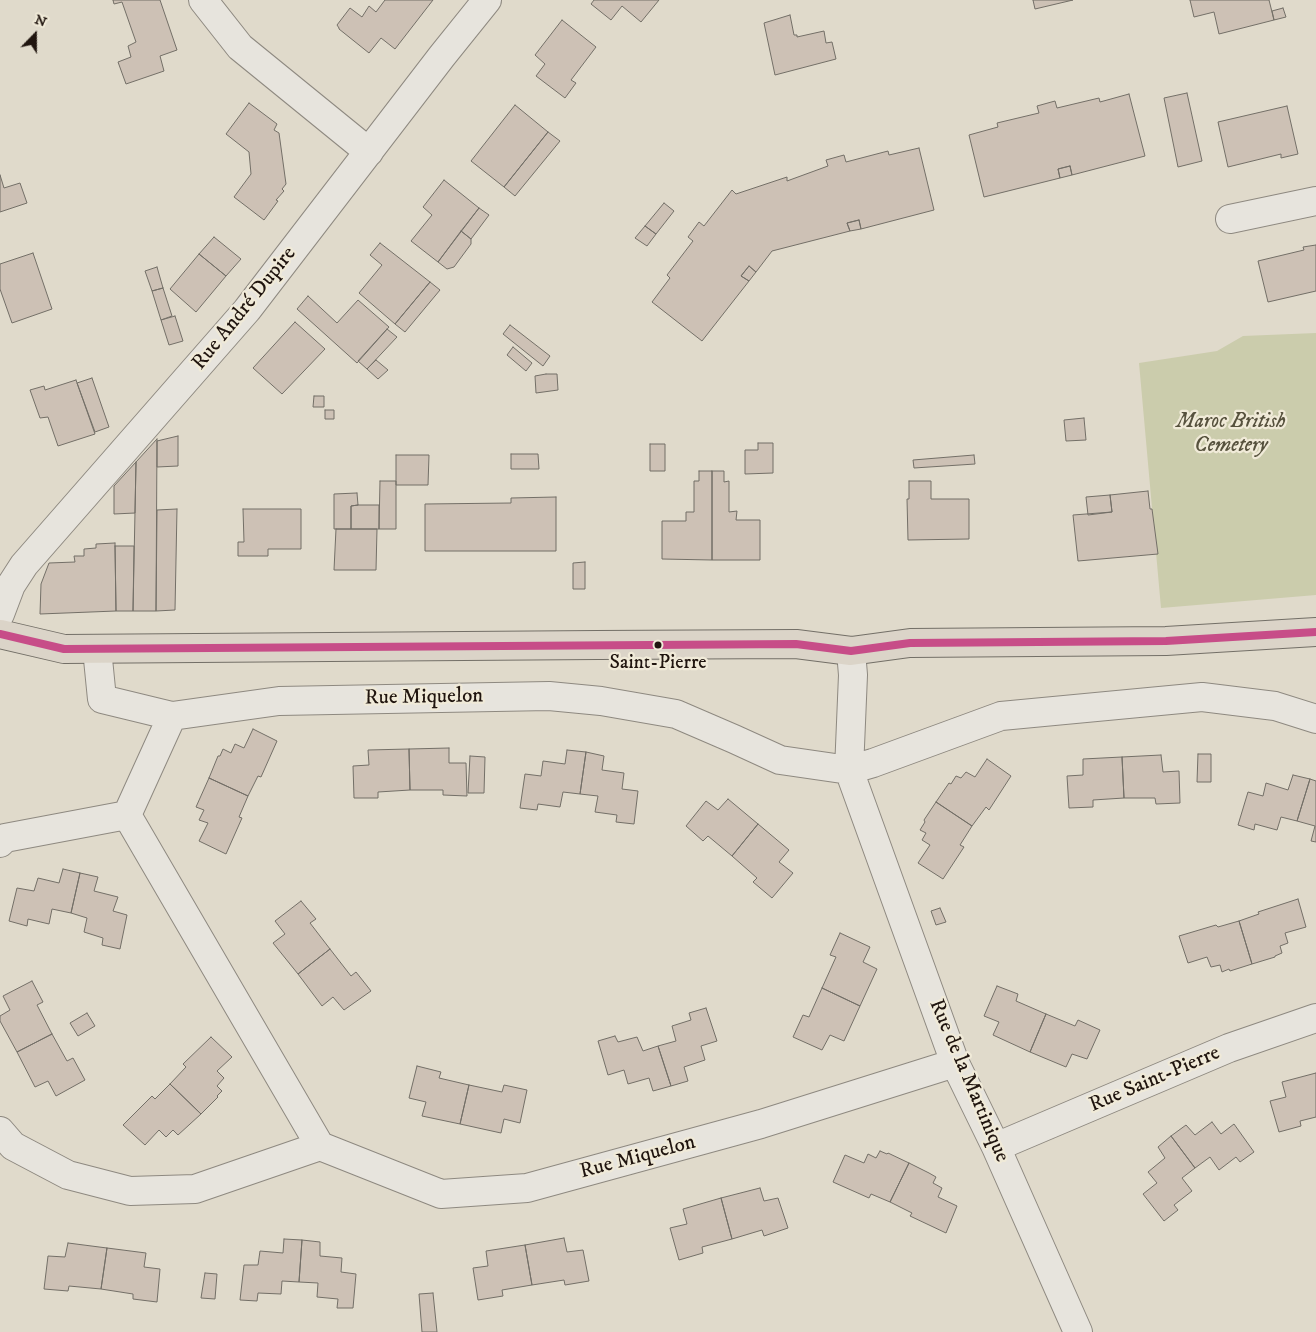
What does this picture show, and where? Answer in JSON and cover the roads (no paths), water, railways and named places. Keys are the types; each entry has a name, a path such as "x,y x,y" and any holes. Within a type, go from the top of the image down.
{"main road":[{"path":"0,634 64,648 97,649 796,644 851,651 910,644 1166,641 1316,632"}],"street":[{"path":"203,0 240,47 369,152"},
{"name":"Rue André Dupire","path":"0,614 11,585 12,562 247,310 487,0"},
{"path":"1230,219 1316,201"},
{"name":"Rue Miquelon","path":"97,649 102,699 172,716 278,701 549,696 601,701 676,714 780,760 849,770"},
{"name":"Rue de la Martinique","path":"851,651 853,675 849,770 955,1062 996,1147 1078,1332"},
{"path":"849,770 1002,716 1202,696 1275,706 1316,719"},
{"path":"127,815 172,716"},
{"path":"0,843 5,838 127,815"},
{"path":"0,1131 13,1146 68,1175 130,1191 195,1189 320,1146 127,815"},
{"name":"Rue Saint-Pierre","path":"996,1147 1229,1048 1316,1018"},
{"name":"Rue Miquelon","path":"320,1146 441,1194 527,1188 761,1124 955,1062"}],"place":[{"name":"Saint-Pierre","path":"658,645"}],"park label":[{"name":"Maroc British Cemetery","path":"1231,435"}]}
